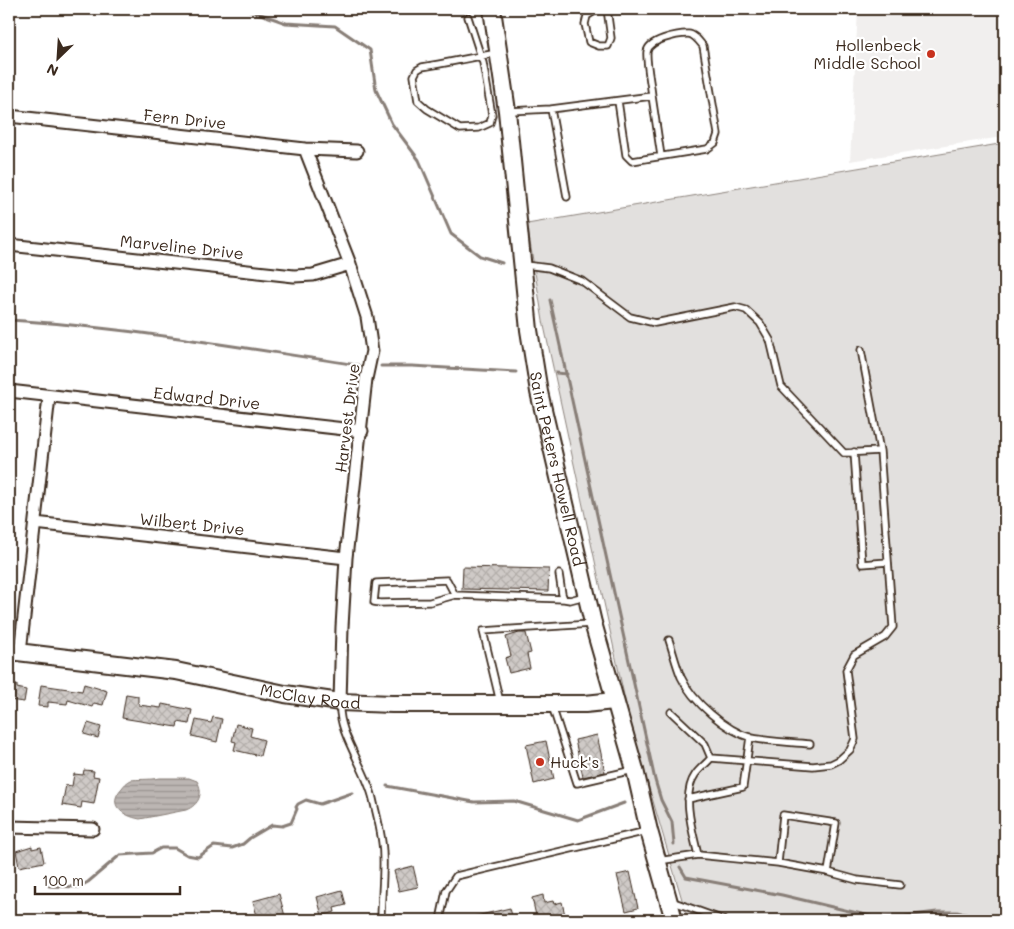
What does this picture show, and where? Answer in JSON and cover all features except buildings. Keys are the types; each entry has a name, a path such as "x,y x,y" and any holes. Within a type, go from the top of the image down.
{"main road":[{"name":"Saint Peters Howell Road","path":"492,9 500,53 529,330 539,392 593,623 635,770 649,831 673,919"},
{"name":"McClay Road","path":"15,651 176,671 285,694 340,702 392,704 585,704 614,701"}],"street":[{"name":"Fern Drive","path":"9,116 305,149 357,151"},
{"name":"Harvest Drive","path":"305,149 350,264 367,317 372,351 366,379 362,431 346,558 340,702"},
{"name":"Marveline Drive","path":"9,245 294,276 312,275 350,264"},
{"name":"Edward Drive","path":"9,391 48,397 362,431"},
{"path":"15,651 35,523 48,397"},
{"name":"Wilbert Drive","path":"35,523 346,558"},
{"path":"9,827 93,829"}],"lane":[{"path":"598,9 587,16 585,24 589,42 599,46 608,46 612,38 607,9"},
{"path":"468,17 480,56 483,63 492,115 490,123 479,128 460,129 418,101 414,76 417,70 422,67 480,56 500,53"},
{"path":"618,101 626,155 632,161 661,156 707,148 715,143 718,134 703,46 698,39 689,34 658,40 651,44 647,52 661,156"},
{"path":"507,111 551,109 652,96"},
{"path":"551,109 567,197"},
{"path":"523,264 549,268 582,281 630,317 655,324 735,307 746,310 760,323 770,340 781,386 844,453 880,451"},
{"path":"698,855 688,799 694,776 712,758 813,766 831,764 839,760 850,750 855,739 846,670 854,655 885,637 893,627 880,451 862,350"},
{"path":"854,452 862,564 888,562"},
{"path":"559,574 564,599"},
{"path":"455,594 447,580 376,583 374,602 430,602 455,594 570,600 587,596"},
{"path":"500,703 484,631 593,623"},
{"path":"669,640 682,677 693,694 720,720 737,732 750,737 810,744"},
{"path":"340,702 339,713 343,728 365,773 373,797 379,828 383,853 381,920"},
{"path":"551,703 577,783 635,770"},
{"path":"671,712 704,744 712,758"},
{"path":"688,799 743,787 750,737"},
{"path":"778,863 783,815 836,823 828,872"},
{"path":"440,920 446,891 456,876 649,831"},
{"path":"657,861 698,855 778,863 828,872 857,880 900,885"},
{"path":"667,900 724,920"},
{"path":"654,920 673,919"}],"shaded area":[{"name":"Hollenbeck Middle School","path":"858,9 1005,9 1005,100 1002,137 850,161"},
{"path":"1005,143 1005,920 688,920 630,723 543,321 527,224"},
{"path":"189,778 197,781 200,794 197,802 186,810 140,819 134,818 119,809 116,804 117,794 127,783 131,780"}],"waterway":[{"path":"246,9 286,23 335,26 370,50 376,90 392,124 419,160 451,234 480,256 502,263"},
{"path":"550,300 655,780 661,800 672,822 674,844"},
{"path":"9,320 140,333 358,365"},
{"path":"381,366 516,372"},
{"path":"556,373 567,374"},
{"path":"387,786 474,802 514,801 578,820 624,803"},
{"path":"49,886 79,887 88,882 120,855 152,853 161,848 175,848 187,855 198,857 214,846 232,848 243,844 272,825 282,826 291,823 297,809 296,807 306,800 320,804 352,793"},
{"path":"680,867 686,877 782,895 874,917 957,912 989,920"}],"place":[{"name":"Hollenbeck Middle School","path":"931,54"},
{"name":"Huck's","path":"540,762"}]}
